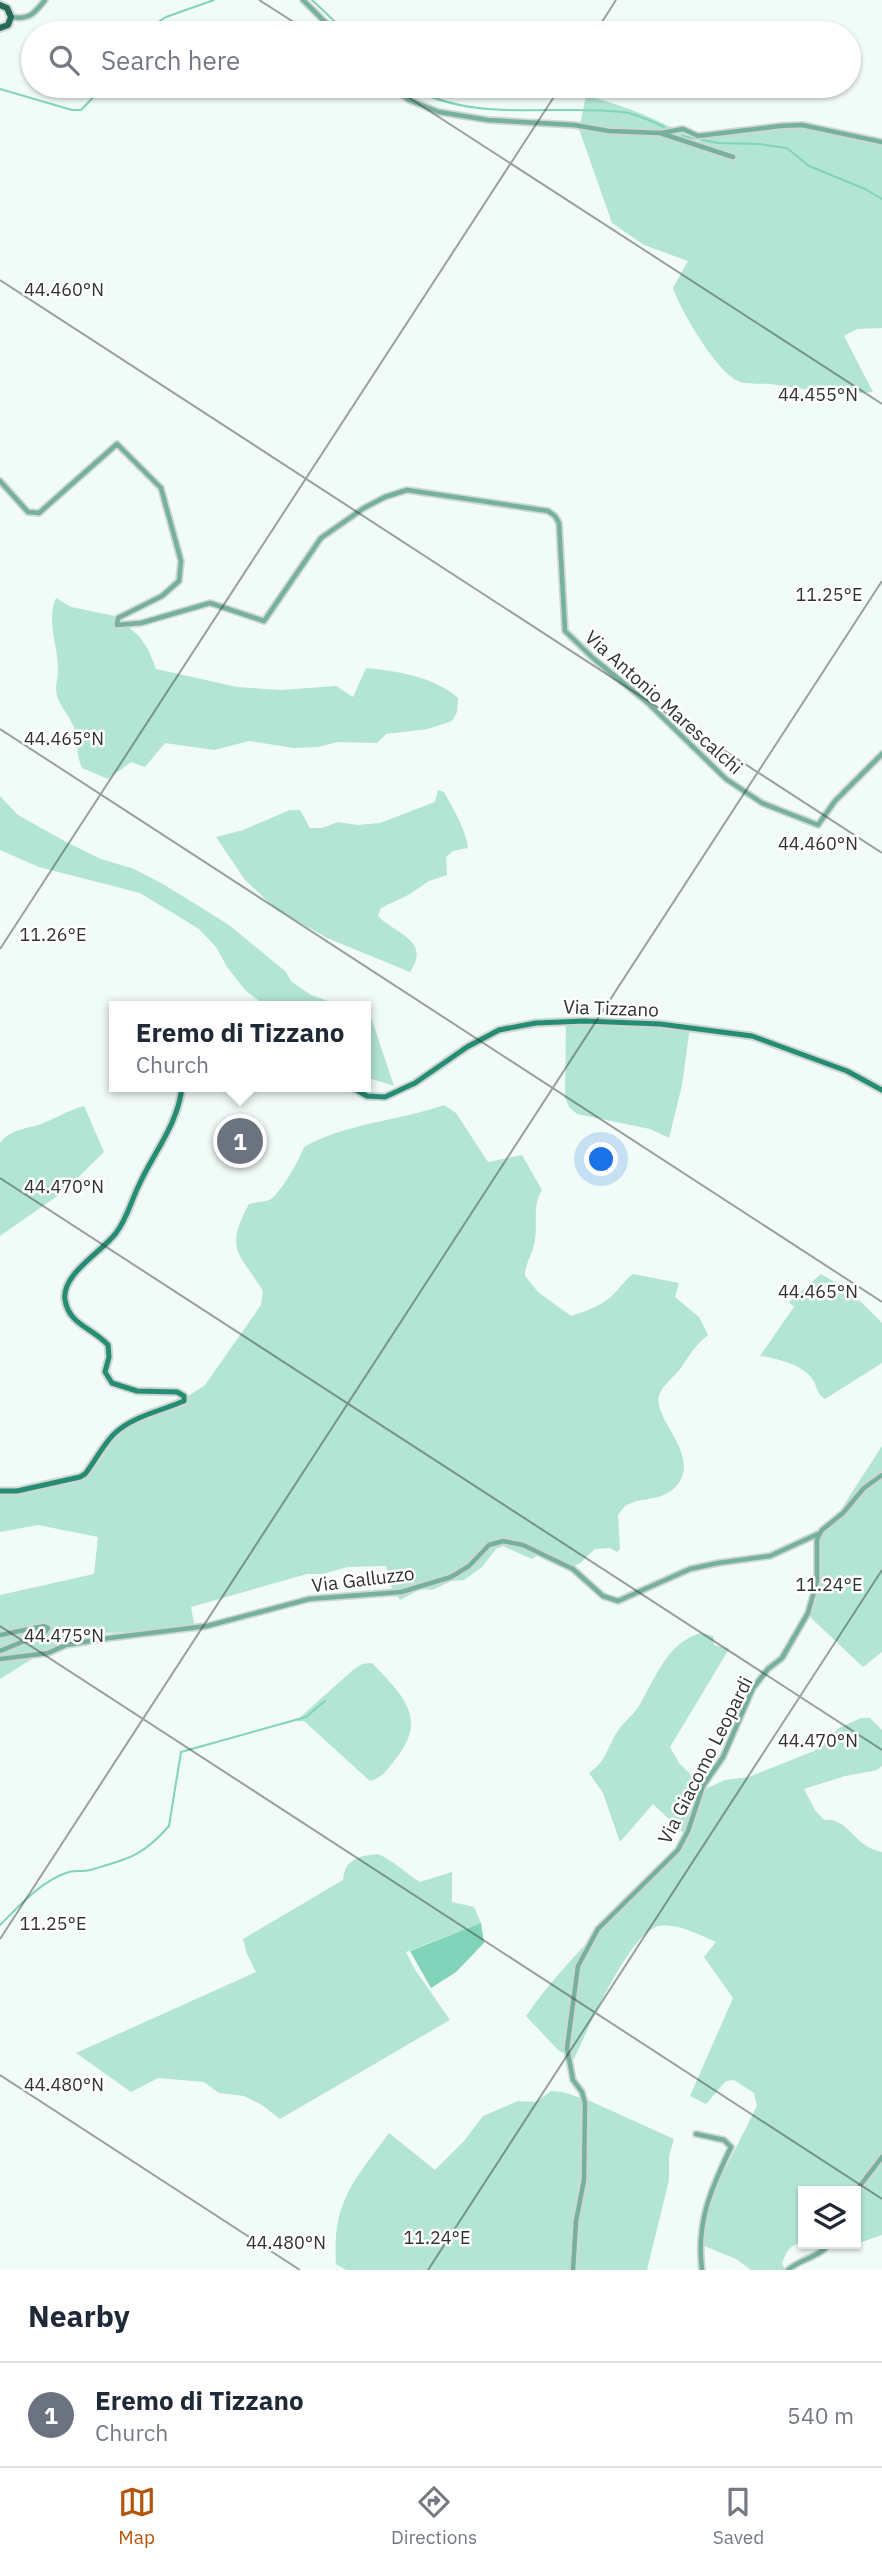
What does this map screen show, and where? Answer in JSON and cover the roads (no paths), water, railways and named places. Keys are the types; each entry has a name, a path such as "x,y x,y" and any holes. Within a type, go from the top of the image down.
{"main road":[{"path":"0,28 8,24 11,17 3,4"}],"street":[{"path":"11,17 27,19 33,16 45,0"},
{"path":"303,0 324,21"},
{"path":"406,98 439,112 488,120 574,125 609,131 660,133 683,129 698,135 780,125 802,125 882,142"},
{"path":"660,133 733,157"},
{"name":"Via Antonio Marescalchi","path":"0,481 28,512 38,513 117,444 161,488 181,561 179,582 162,596 118,618 117,625 141,622 210,603 264,621 321,538 364,508 407,490 548,511 559,523 565,631 648,703 726,779 762,803 818,825 835,801 882,754"},
{"name":"Via Tizzano","path":"360,1092 367,1096 385,1097 415,1083 467,1047 499,1030 536,1023 583,1021 660,1024 752,1036 847,1071 882,1090"},
{"path":"0,1491 17,1491 80,1477 115,1434 132,1421 184,1401 184,1396 177,1392 137,1391 113,1384 106,1372 108,1345 73,1318 65,1301 66,1287 74,1274 122,1225 139,1183 169,1130 180,1092"},
{"path":"819,1534 843,1513 864,1488 882,1475"},
{"name":"Via Galluzzo","path":"0,1659 48,1653 66,1645 109,1638 207,1626 309,1599 401,1592 451,1577 469,1566 489,1545 503,1541 523,1545 573,1569 603,1596 618,1601 690,1569 770,1556 819,1534"},
{"name":"Via Giacomo Leopardi","path":"573,2270 576,2221 584,2180 585,2103 582,2092 573,2080 567,2048 578,1966 598,1929 678,1850 688,1831 703,1786 723,1757 753,1688 768,1669 782,1658 808,1613 817,1581 819,1534"},
{"path":"0,1635 37,1627 47,1628 44,1633 0,1651"},
{"path":"696,2134 724,2140 732,2147 708,2199 699,2237 702,2270"},
{"path":"860,2186 882,2157"},
{"path":"788,2270 794,2264 825,2249"}],"waterway":[{"path":"160,21 214,0"},
{"path":"312,0 334,21"},
{"path":"0,89 21,95"},
{"path":"31,98 72,110 81,110 92,98"},
{"path":"433,98 486,109 623,112 664,127"},
{"path":"683,136 718,143 787,148 809,166 865,189 882,199"},
{"path":"0,1925 32,1894 50,1881 69,1872 90,1870 124,1859 142,1851 159,1836 169,1826 181,1752 306,1717 325,1701"}],"place":[{"name":"Eremo di Tizzano","path":"240,1141"}]}
